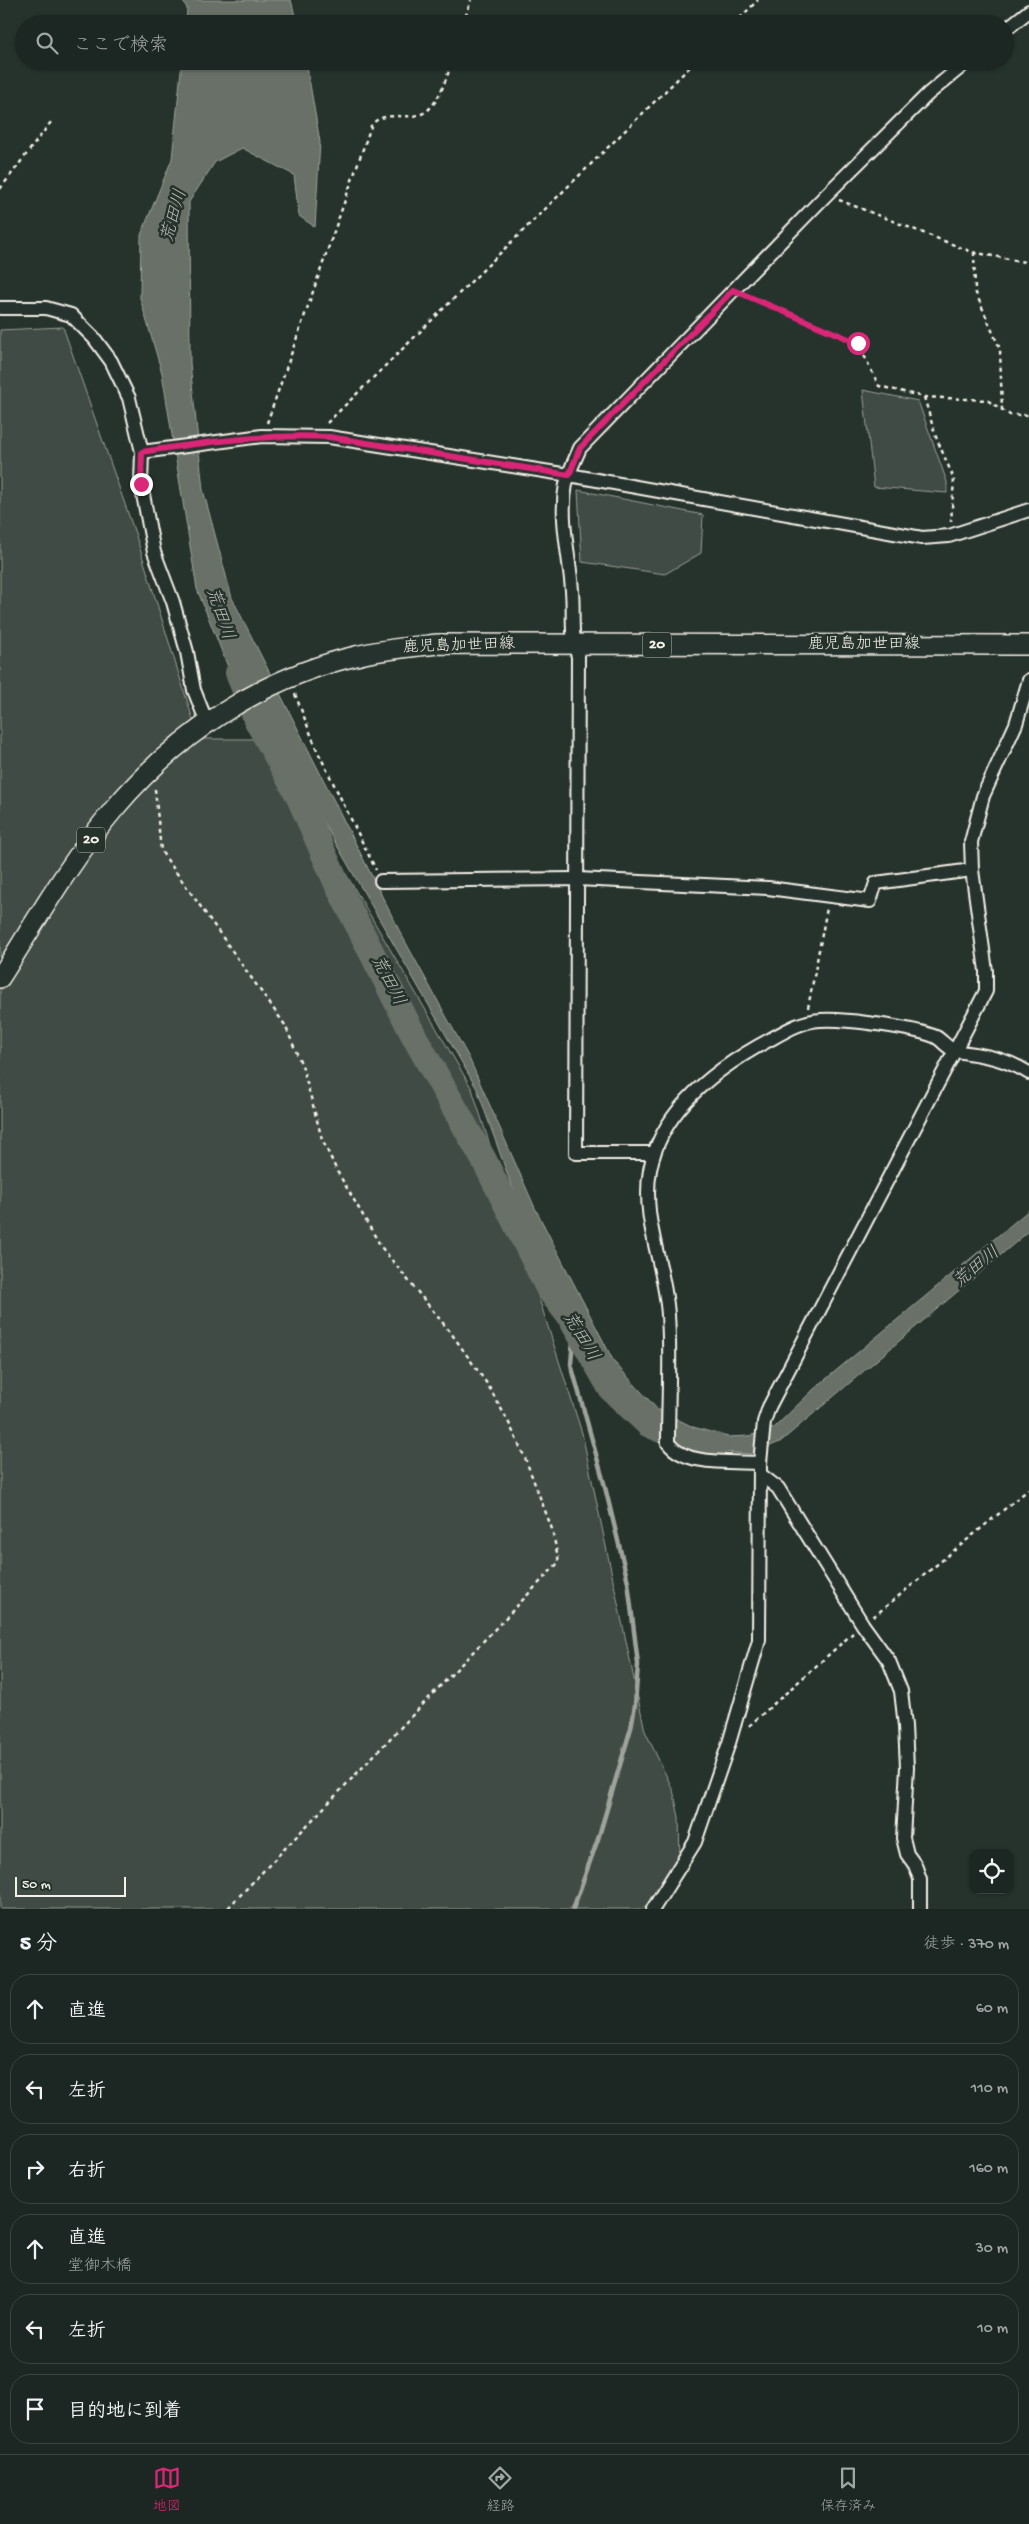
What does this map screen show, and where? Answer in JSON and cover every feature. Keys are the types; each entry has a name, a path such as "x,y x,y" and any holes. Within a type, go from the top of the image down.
{"main road":[{"name":"鹿児島加世田線","path":"0,978 74,862 114,810 154,765 223,712 289,678 354,656 387,649 438,644 1029,645"}],"street":[{"path":"1014,23 1029,11"},
{"path":"654,1153 576,1153 578,656 574,645 572,591 565,538 564,508 569,475 580,448 826,196 928,94 957,70"},
{"path":"0,308 46,308 71,315 94,338 111,361 129,398 142,452 141,484 154,552 173,602 187,652 194,690 207,723"},
{"path":"142,452 262,436 314,436 569,475 902,536 922,538 949,536 1029,510"},
{"path":"654,1909 695,1842 729,1743 759,1640 761,1466 764,1422 768,1407 848,1250 986,990 983,946 970,842 983,796 1016,724 1029,680"},
{"path":"381,881 577,879 768,888 870,901 876,883 972,870"},
{"path":"920,1909 920,1879 915,1865 907,1854 903,1838 907,1767 905,1726 901,1691 889,1660 863,1625 778,1488 761,1466 699,1459 674,1452 668,1443 668,1315 648,1210 648,1188 654,1153 671,1120 695,1092 710,1078 762,1044 806,1022 837,1020 881,1025 935,1037 954,1050 994,1057 1014,1064 1029,1073"}],"path":[{"path":"467,15 471,0"},
{"path":"743,15 758,0"},
{"path":"262,436 374,120 381,117 411,116 426,112 434,103 449,70"},
{"path":"314,436 687,70"},
{"path":"0,189 51,122"},
{"path":"826,196 974,252 1029,263"},
{"path":"974,252 975,291 1000,349 1002,410"},
{"path":"733,290 858,343 879,386 924,397 987,400 1010,415 1029,415"},
{"path":"924,397 936,437 954,479 949,536"},
{"path":"289,678 317,750 381,881"},
{"path":"154,765 161,851 285,1025 303,1068 322,1139 337,1171 382,1248 452,1333 500,1407 529,1467 552,1529 559,1562 227,1909"},
{"path":"806,1022 829,897"},
{"path":"729,1743 863,1625 1029,1489"}],"shaded area":[{"path":"63,327 136,536 199,739 267,739 472,1089 582,1433 645,1731 673,1790 679,1817 680,1862 643,1909 0,1909 0,330"},
{"path":"863,390 918,401 947,482 947,493 874,487"},
{"path":"578,490 703,515 701,553 665,574 582,562"}],"water":[{"path":"182,0 291,0 295,15 187,15 187,8"},
{"path":"181,70 308,70 320,142 315,227 299,216 294,175 242,148 215,162 189,202 190,363 203,490 232,598 400,932 469,1058 535,1208 614,1362 657,1409 693,1427 728,1437 749,1436 774,1428 814,1389 1029,1210 1029,1231 780,1442 750,1454 721,1452 693,1446 650,1420 602,1363 522,1215 477,1089 282,750 230,672 197,589 162,373 140,298 141,235 172,159"}],"waterway":[{"name":"荒田川","path":"238,673 257,721 298,795 337,884 415,1038 484,1160 549,1290 570,1317 611,1389 648,1424 691,1443 715,1446"},
{"path":"573,1909 598,1839 631,1728 638,1664 628,1582 604,1483 571,1364 574,1327"}],"route":[{"path":"141,484 142,452 244,438 292,435 329,437 569,475 580,448 733,290 858,343"}]}
